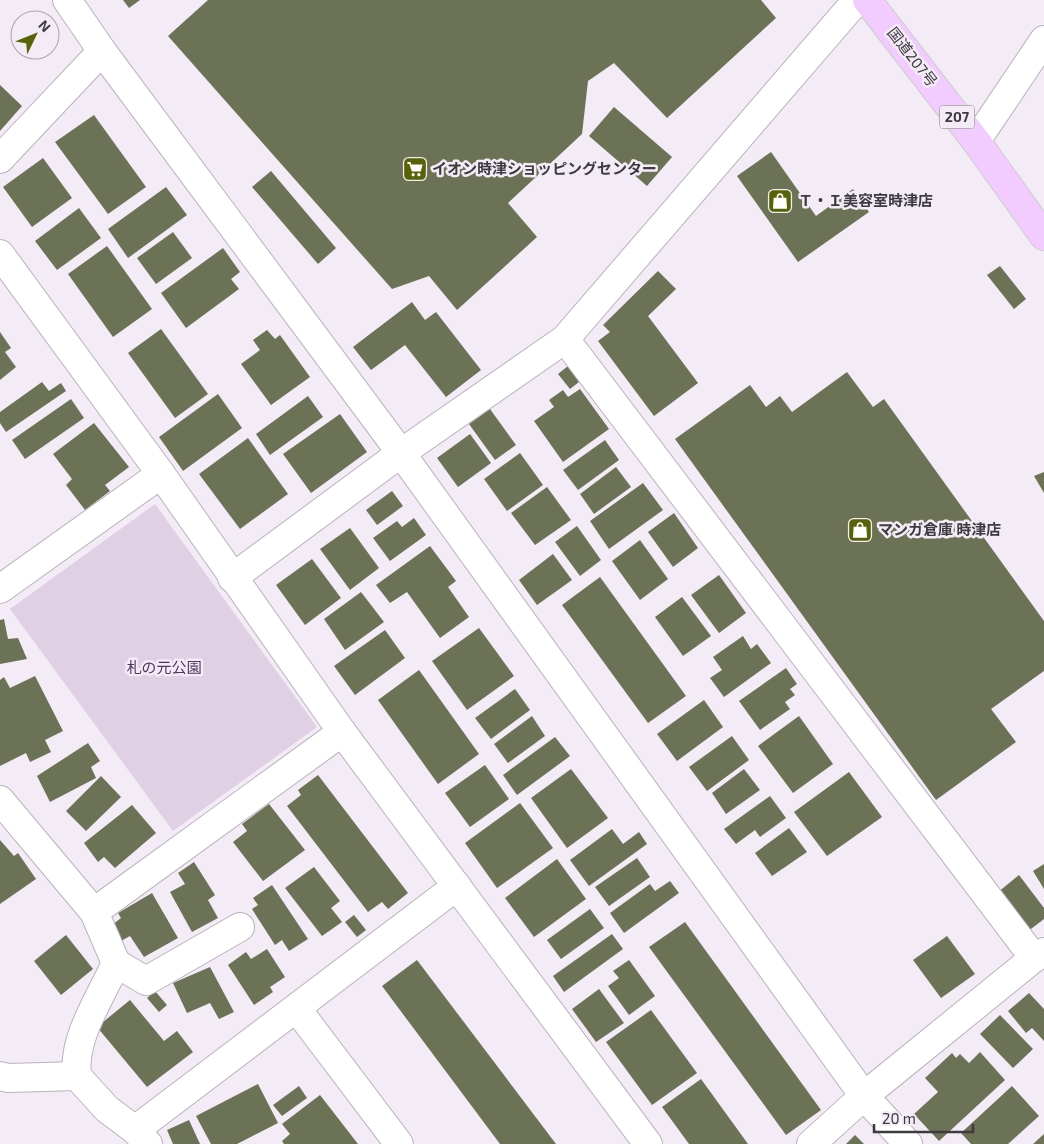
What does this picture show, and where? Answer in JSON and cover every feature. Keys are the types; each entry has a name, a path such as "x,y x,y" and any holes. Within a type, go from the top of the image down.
{"highway":[{"name":"国道207号","path":"868,0 1042,231"}],"street":[{"path":"67,0 102,51 401,453 864,1096 908,1144"},
{"path":"232,578 401,453 565,339 857,0"},
{"path":"976,141 1044,40"},
{"path":"0,159 102,51"},
{"path":"0,254 161,474 232,578 342,732 648,1144"},
{"path":"565,339 1039,955 864,1096 811,1144"},
{"path":"0,589 161,474"},
{"path":"94,912 342,732"},
{"path":"0,800 94,912 116,963 146,981 240,927"},
{"path":"116,963 86,1026 77,1054 78,1076 108,1109 142,1137 297,1008 457,886"},
{"path":"297,1008 399,1144"},
{"path":"0,1076 8,1078 78,1076"}],"green space":[{"name":"札の元公園","path":"155,504 317,727 173,831 10,609"}],"building":[{"path":"123,0 140,0 129,8"},
{"name":"イオン時津ショッピングセンター","path":"208,0 761,0 776,18 667,118 614,63 588,81 582,134 508,203 537,237 457,310 429,276 392,289 168,36"},
{"path":"0,85 22,106 0,131"},
{"path":"614,107 672,157 647,186 589,136"},
{"path":"94,115 146,187 108,214 55,142"},
{"name":"Ｔ・Ｉ美容室時津店","path":"771,152 816,216 853,189 869,212 798,262 737,176"},
{"path":"43,158 72,198 32,227 3,187"},
{"path":"271,171 336,248 318,264 252,187"},
{"path":"166,187 187,215 128,258 108,229"},
{"path":"79,208 101,238 57,270 35,241"},
{"path":"173,232 192,258 156,284 137,258"},
{"path":"107,246 152,309 113,337 68,274"},
{"path":"223,248 240,272 231,279 239,289 186,328 161,293"},
{"path":"1000,266 1026,299 1014,309 987,275"},
{"path":"658,271 676,289 648,316 698,383 654,416 598,341 610,332 603,325"},
{"path":"412,302 425,320 436,312 481,370 446,397 405,345 371,370 353,347"},
{"path":"161,329 208,394 175,418 128,353"},
{"path":"267,330 275,339 280,335 310,377 271,405 241,364 260,350 253,340"},
{"path":"0,332 11,348 5,352 16,367 0,380"},
{"path":"568,366 579,382 570,389 558,374"},
{"name":"マンガ倉庫 時津店","path":"847,372 873,407 884,399 1044,621 1044,671 991,709 1016,742 936,800 675,439 750,385 766,407 780,396 792,412"},
{"path":"42,382 49,391 61,383 66,391 6,432 0,423 0,412"},
{"path":"580,389 609,429 563,462 534,421 554,407 549,400 563,390 568,397"},
{"path":"218,394 242,428 183,471 159,437"},
{"path":"308,396 323,417 270,455 256,434"},
{"path":"71,399 84,418 25,459 12,440"},
{"path":"490,409 516,445 495,460 469,424"},
{"path":"340,414 367,452 311,493 283,454"},
{"path":"94,423 129,467 105,485 110,491 85,510 66,485 72,479 53,454"},
{"path":"470,434 491,463 458,487 437,458"},
{"path":"248,438 288,494 240,529 199,474"},
{"path":"605,440 619,460 578,490 563,470"},
{"path":"520,453 543,485 507,511 484,479"},
{"path":"616,467 631,487 594,514 580,494"},
{"path":"1044,472 1044,493 1034,476"},
{"path":"643,483 663,510 609,549 590,521"},
{"path":"547,487 571,520 535,545 511,513"},
{"path":"392,491 403,506 377,525 366,510"},
{"path":"674,513 698,548 673,567 648,532"},
{"path":"414,518 426,535 390,561 373,538 397,521 402,527"},
{"path":"577,526 601,560 580,576 555,542"},
{"path":"350,528 379,568 350,590 320,549"},
{"path":"640,540 668,579 640,600 612,561"},
{"path":"430,546 456,581 448,587 469,617 440,638 407,592 390,603 376,585"},
{"path":"553,554 572,580 537,605 519,580"},
{"path":"312,559 341,598 305,625 276,585"},
{"path":"719,575 746,613 719,633 691,595"},
{"path":"600,577 686,696 648,723 562,605"},
{"path":"361,592 384,622 345,650 324,619"},
{"path":"682,597 711,636 683,656 655,617"},
{"path":"4,619 8,639 18,638 27,659 0,664 0,620"},
{"path":"479,628 514,676 467,710 432,661"},
{"path":"385,630 405,658 355,695 334,666"},
{"path":"743,636 751,649 757,644 771,663 724,697 710,678 722,670 713,657"},
{"path":"786,668 797,684 790,689 795,695 785,702 790,709 760,730 739,701"},
{"path":"419,670 479,754 438,784 378,700"},
{"path":"35,676 63,731 45,740 51,752 30,762 26,753 0,766 0,680 4,677 10,688"},
{"path":"515,689 530,710 491,739 475,718"},
{"path":"704,700 723,727 677,761 657,734"},
{"path":"532,716 545,736 508,763 494,744"},
{"path":"799,716 833,764 793,793 758,746"},
{"path":"732,736 749,760 707,791 689,767"},
{"path":"555,737 570,756 517,795 503,775"},
{"path":"88,743 100,761 91,767 96,778 50,802 37,776"},
{"path":"485,765 509,799 470,827 445,793"},
{"path":"571,769 608,818 567,848 531,798"},
{"path":"744,769 760,790 726,814 712,793"},
{"path":"849,772 882,817 827,856 794,812"},
{"path":"318,775 408,893 388,909 382,902 368,912 287,806 301,795 298,790"},
{"path":"101,776 121,797 86,831 66,811"},
{"path":"770,796 786,818 760,837 755,830 736,844 724,829"},
{"path":"520,803 553,848 497,888 465,843"},
{"path":"269,804 305,850 263,881 233,842 247,831 242,824"},
{"path":"132,805 156,833 115,868 104,857 98,862 84,843"},
{"path":"789,828 807,852 772,876 755,853"},
{"path":"612,829 623,844 639,832 647,844 589,886 570,860"},
{"path":"0,840 14,856 18,853 36,879 0,904"},
{"path":"637,858 650,877 609,906 595,887"},
{"path":"557,859 586,899 534,937 505,898"},
{"path":"194,862 215,895 208,900 218,918 192,932 170,892 185,884 178,873"},
{"path":"1044,864 1044,889 1033,871"},
{"path":"314,867 340,901 331,908 342,922 322,936 285,888"},
{"path":"1019,875 1044,908 1044,919 1027,932 997,893"},
{"path":"670,881 679,893 624,933 610,913 650,884 655,891"},
{"path":"272,885 308,939 289,951 282,940 275,945 252,909 258,905 253,898"},
{"path":"152,893 178,938 144,957 130,936 121,941 112,925 121,918 118,913"},
{"path":"590,909 604,928 561,959 547,940"},
{"path":"354,915 366,930 357,937 345,922"},
{"path":"685,922 821,1110 786,1135 649,947"},
{"path":"612,934 623,949 564,992 553,976"},
{"path":"66,935 93,969 61,995 34,961"},
{"path":"947,936 975,974 941,998 913,960"},
{"path":"267,949 285,977 270,987 273,992 254,1005 228,965 246,952 251,959"},
{"path":"417,960 556,1144 500,1144 382,986"},
{"path":"629,960 655,996 629,1015 608,986 619,978 613,971"},
{"path":"210,967 234,1012 219,1019 210,1003 187,1013 173,983"},
{"path":"599,989 624,1023 596,1042 572,1009"},
{"path":"155,991 167,1005 159,1012 147,998"},
{"path":"1029,993 1044,1009 1044,1041 1032,1028 1026,1033 1008,1011"},
{"path":"130,1000 164,1041 177,1031 193,1052 147,1087 97,1027"},
{"path":"651,1010 697,1073 652,1105 606,1042"},
{"path":"1000,1015 1033,1049 1013,1068 980,1034"},
{"path":"980,1052 1005,1080 939,1141 914,1114 938,1092 925,1078 952,1053 956,1058 960,1054 969,1063"},
{"path":"701,1079 748,1144 689,1144 662,1107"},
{"path":"258,1084 278,1123 237,1144 211,1144 196,1116"},
{"path":"299,1086 307,1098 282,1116 273,1105"},
{"path":"1012,1086 1039,1116 1008,1144 971,1144 961,1133"},
{"path":"320,1095 358,1144 284,1144 282,1141 290,1134 282,1124"},
{"path":"189,1120 200,1144 173,1144 167,1130"},
{"path":"1044,1134 1044,1144 1033,1144"},
{"path":"855,1135 864,1144 846,1144"}],"place":[{"name":"イオン時津ショッピングセンター","path":"415,169"},
{"name":"Ｔ・Ｉ美容室時津店","path":"780,201"},
{"name":"マンガ倉庫 時津店","path":"860,530"}]}
